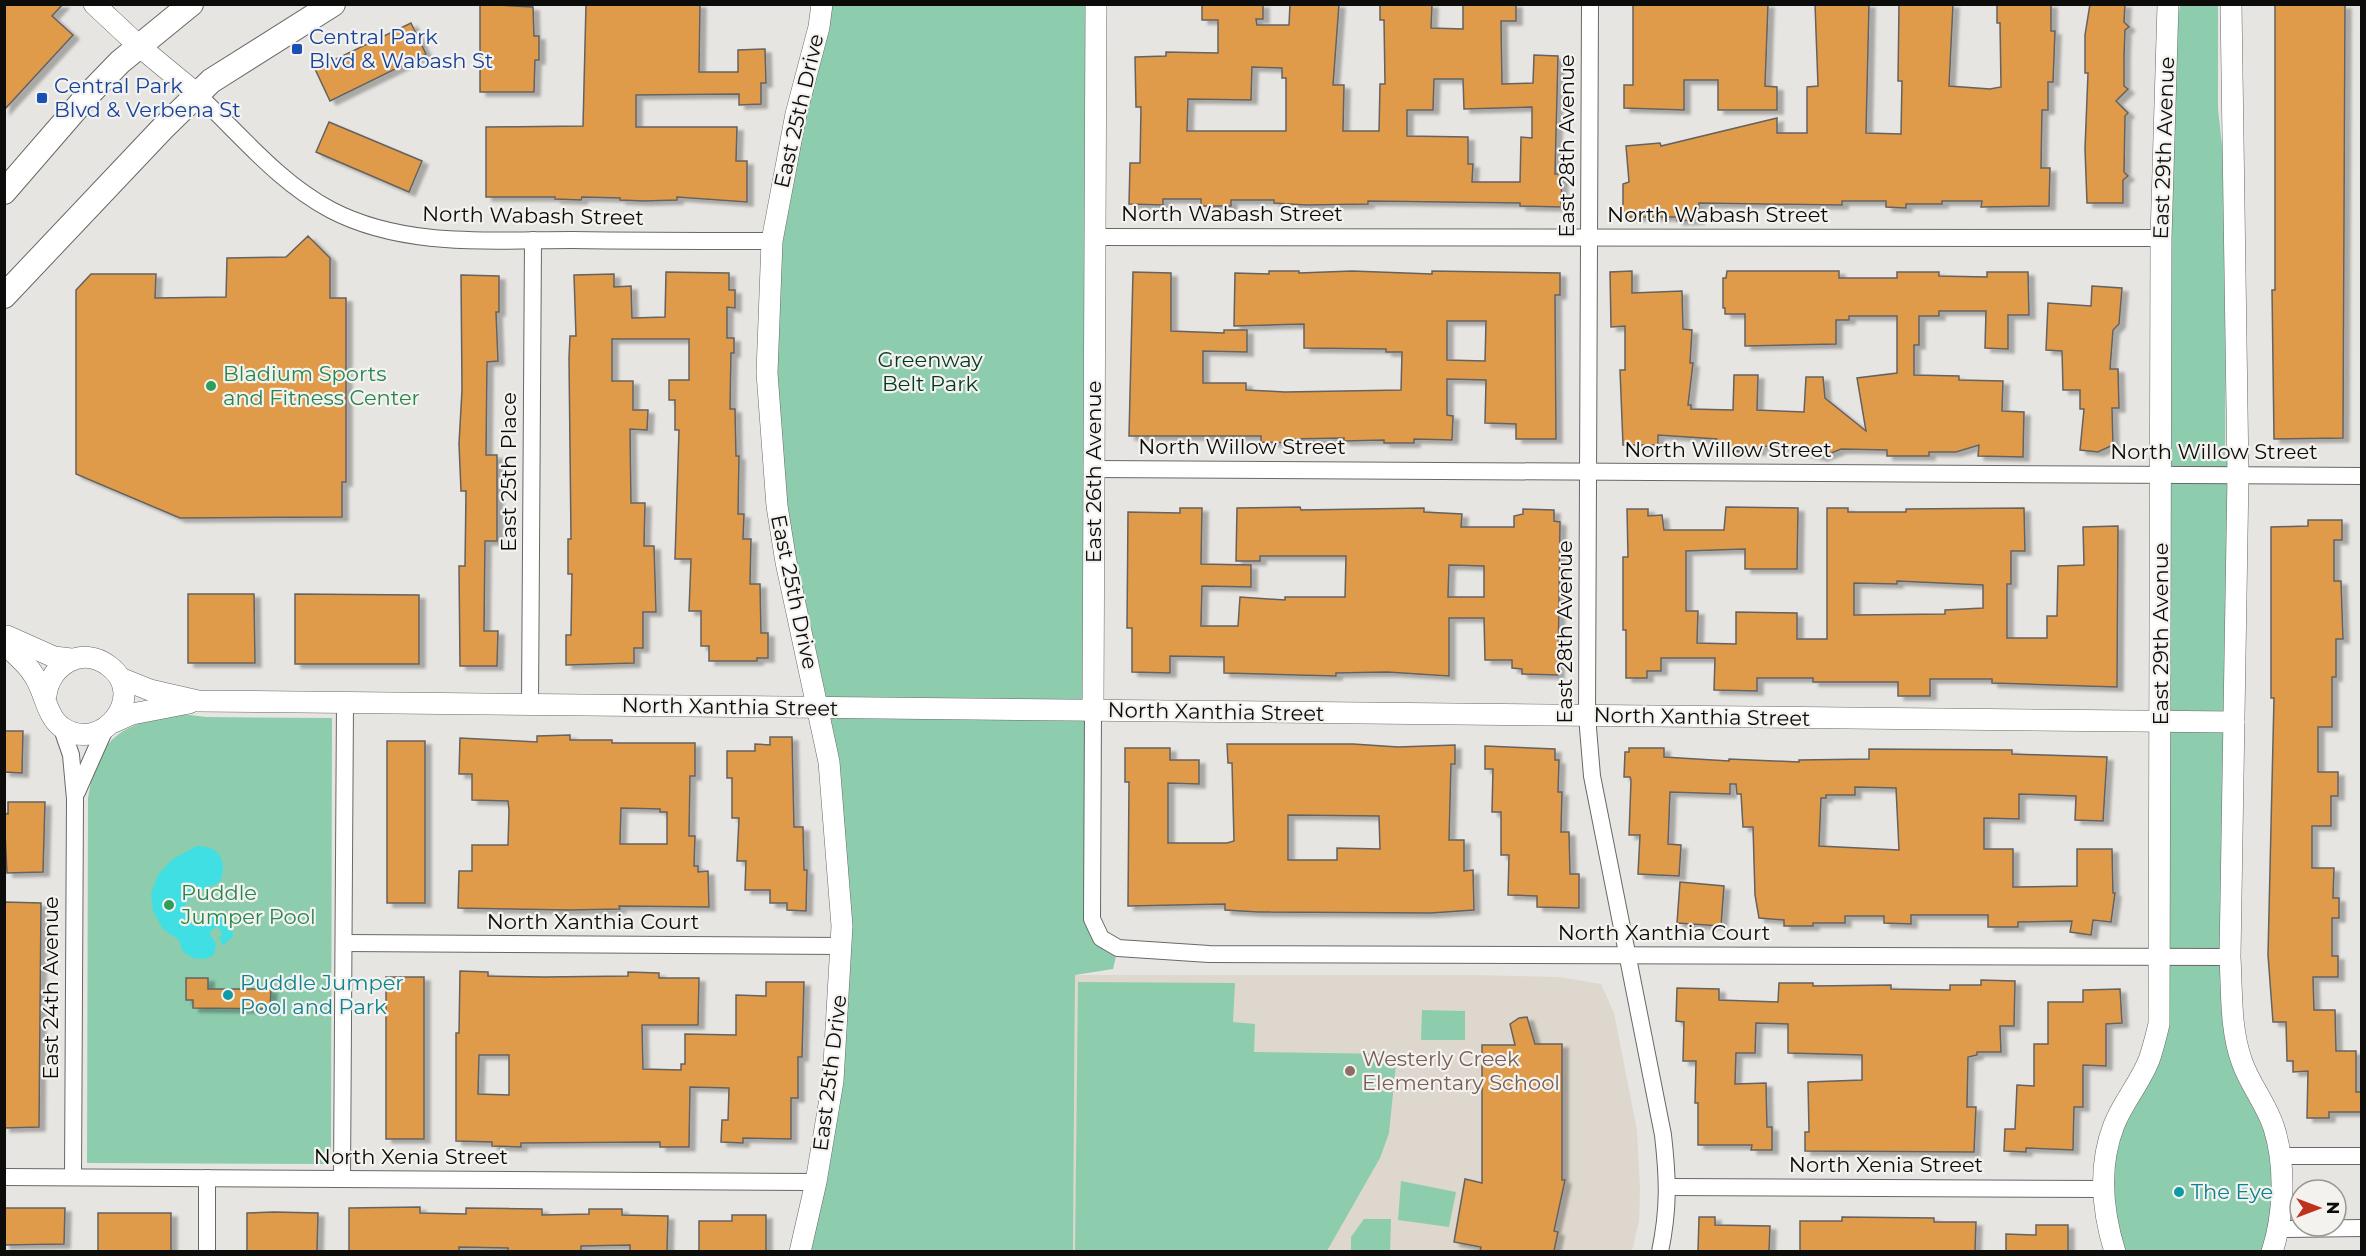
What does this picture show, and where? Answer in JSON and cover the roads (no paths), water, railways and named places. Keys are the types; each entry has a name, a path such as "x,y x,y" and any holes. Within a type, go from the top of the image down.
{"main road":[{"path":"4,192 88,94 120,62 191,4"},
{"path":"4,296 211,81 254,51 333,4"}],"street":[{"path":"94,4 140,47 197,94"},
{"name":"East 25th Drive","path":"800,1251 816,1182 833,1081 842,946 836,824 819,708 786,562 777,506 767,373 772,241 795,119 819,27 822,4"},
{"name":"East 26th Avenue","path":"1096,4 1092,919 1101,938"},
{"name":"East 28th Avenue","path":"1590,4 1587,716 1592,776 1663,1135 1669,1187 1666,1224 1660,1251"},
{"name":"East 29th Avenue","path":"2115,1251 2105,1213 2103,1190 2105,1158 2114,1125 2149,1060 2159,1024 2161,238 2168,4"},
{"path":"2231,4 2238,475 2230,957 2235,1036 2242,1064 2275,1129 2279,1156 2282,1192 2278,1228 2272,1251"},
{"name":"North Wabash Street","path":"197,94 279,174 311,198 339,214 373,227 414,236 533,240 772,241"},
{"name":"North Wabash Street","path":"1095,237 2161,238"},
{"name":"East 25th Place","path":"530,705 533,240"},
{"name":"North Willow Street","path":"1094,469 2361,476"},
{"path":"4,634 54,657 71,659 93,657 113,669 120,678 124,701 109,726 82,735 61,726 53,718 46,695 24,660 4,644"},
{"path":"46,695 53,674 71,659"},
{"name":"North Xanthia Street","path":"120,678 150,690 198,701"},
{"name":"North Xanthia Street","path":"109,726 132,714 198,701 2234,722"},
{"path":"342,1179 345,703"},
{"name":"East 24th Avenue","path":"61,726 70,755 75,799 73,1177"},
{"name":"East 24th Avenue","path":"75,799 86,767 109,726"},
{"name":"North Xanthia Court","path":"1101,938 1118,948 1209,954 2230,957"},
{"name":"North Xanthia Court","path":"344,943 842,946"},
{"path":"2279,1156 2361,1156"},
{"name":"North Xenia Street","path":"4,1177 816,1182"},
{"path":"207,1178 207,1251"},
{"name":"North Xenia Street","path":"1669,1187 2103,1190"},
{"path":"2278,1228 2361,1228"}],"water":[{"name":"Puddle Jumper Pool","path":"197,846 216,852 220,856 223,868 220,882 197,893 187,903 185,909 187,917 193,925 199,919 218,914 228,922 233,937 223,945 219,938 222,935 221,930 217,927 211,930 210,935 216,944 214,955 205,959 193,958 183,952 179,940 163,929 153,911 151,894 158,875 173,859"}],"place":[{"name":"Central Park Blvd & Wabash St","path":"297,49"},
{"name":"Central Park Blvd & Verbena St","path":"42,98"},
{"name":"Bladium Sports and Fitness Center","path":"211,386"},
{"name":"Puddle Jumper Pool","path":"169,905"},
{"name":"Puddle Jumper Pool and Park","path":"228,995"},
{"name":"Westerly Creek Elementary School","path":"1350,1071"},
{"name":"The Eye","path":"2179,1192"}],"park label":[{"name":"Greenway Belt Park","path":"930,372"}]}
